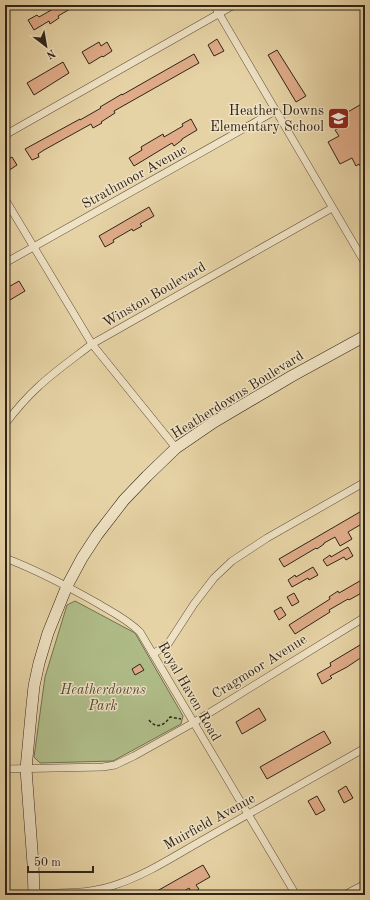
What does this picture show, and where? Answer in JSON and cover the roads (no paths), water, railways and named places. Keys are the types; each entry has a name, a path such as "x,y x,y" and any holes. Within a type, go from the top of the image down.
{"street":[{"path":"214,5 365,263"},
{"path":"5,135 234,5"},
{"name":"Strathmoor Avenue","path":"5,264 275,111"},
{"path":"5,199 92,344 176,448"},
{"name":"Winston Boulevard","path":"5,424 39,386 92,344 332,208"},
{"name":"Heatherdowns Boulevard","path":"34,894 26,769 34,686 48,633 67,586 82,558 97,535 124,500 176,448 214,422 292,376 365,336"},
{"path":"153,654 168,644 194,604 214,578 232,561 267,538 365,482"},
{"name":"Royal Haven Road","path":"5,558 67,586 124,618 140,632 296,895"},
{"name":"Cragmoor Avenue","path":"5,769 103,767 115,765 193,723 348,626 365,617"},
{"name":"Muirfield Avenue","path":"34,894 80,892 112,886 146,871 365,748"},
{"path":"344,895 365,884"}],"place":[{"name":"Heather Downs Elementary School","path":"339,118"}],"park label":[{"name":"Heatherdowns Park","path":"103,698"}]}
